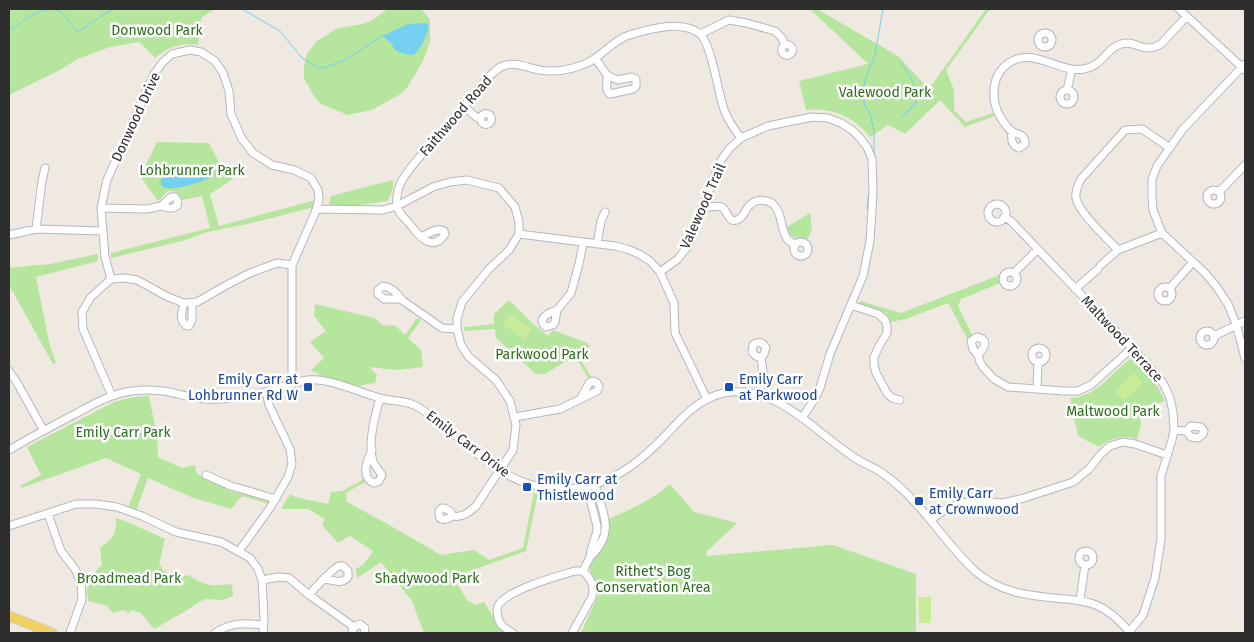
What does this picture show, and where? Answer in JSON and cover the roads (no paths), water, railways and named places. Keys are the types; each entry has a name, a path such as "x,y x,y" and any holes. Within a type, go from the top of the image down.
{"main road":[{"path":"9,616 52,633"},
{"path":"9,622 37,633"}],"street":[{"path":"1179,9 1244,67 1183,129 1157,166 1152,179 1153,210 1162,233 1216,286 1228,304 1236,324 1245,358"},
{"path":"1012,132 999,114 994,103 994,93 997,76 1004,67 1014,60 1028,58 1072,69 1084,69 1101,62 1113,48 1121,43 1130,43 1147,48 1158,46 1187,16"},
{"path":"741,138 732,126 720,98 709,49 700,34 729,20 775,31 782,38 785,45"},
{"name":"Faithwood Road","path":"397,206 396,199 405,176 464,106 494,72 501,67 508,64 518,64 540,70 559,71 574,68 595,58 621,39 664,26 682,26 700,34"},
{"path":"1040,60 1043,47"},
{"name":"Donwood Drive","path":"111,279 105,257 101,208 107,180 154,74 162,62 172,54 190,50 201,52 215,61 223,73 229,91 231,114 242,139 252,153 272,165 294,170 311,178 318,190 319,199 316,210"},
{"path":"595,58 607,75 618,80 632,77 636,79 636,86 633,89 610,94 606,88 607,75"},
{"path":"1068,90 1072,69"},
{"path":"464,106 476,117 480,118"},
{"name":"Valewood Trail","path":"660,272 678,259 688,246 720,162 741,138 768,126 812,117 828,118 841,123 860,138 867,147 872,159 873,192 870,241 864,276 830,354 820,388 802,418"},
{"path":"1118,250 1082,210 1076,198 1077,188 1081,179 1125,130 1142,128 1170,148"},
{"path":"1219,192 1245,165"},
{"path":"36,229 45,168"},
{"path":"292,384 292,265 316,210 383,210 397,206 433,187 466,180 499,188 515,207 519,222 518,234 509,250 489,269 462,302 457,319 457,329 461,345 469,357 477,366 496,380 510,401 516,425 513,450 476,506 469,513 457,517 453,516"},
{"path":"399,188 410,199"},
{"path":"703,207 720,206 729,218 737,220 756,201 761,200 772,203 776,207 788,240 795,245"},
{"path":"101,208 147,209 161,206"},
{"path":"397,206 402,216 421,237"},
{"path":"597,244 601,221 605,212"},
{"name":"Maltwood Terrace","path":"1004,217 1011,221 1151,368 1163,383 1170,398 1174,412 1174,430 1161,476 1161,539 1155,578 1143,615 1130,632"},
{"path":"9,235 36,229 104,231"},
{"path":"1076,289 1118,250 1162,233"},
{"path":"518,234 615,246 633,251 650,261 660,272 674,303 675,333 708,399"},
{"path":"557,310 571,293 583,243"},
{"path":"1014,273 1038,249"},
{"path":"1170,288 1193,262"},
{"path":"112,396 83,329 82,312 91,297 111,279 137,280 168,297 188,303 197,302 250,273 277,263 292,265"},
{"path":"402,300 442,328 457,329"},
{"path":"851,305 878,314 885,320 888,326 887,333 874,357 874,365 876,373 887,393 892,398 900,400"},
{"path":"1214,336 1245,321"},
{"path":"978,355 983,367 994,379 1008,387 1064,392 1078,391 1091,385 1132,348"},
{"path":"759,395 763,372 761,358"},
{"path":"1037,389 1038,363"},
{"path":"9,371 44,431"},
{"name":"Emily Carr Drive","path":"9,450 112,396 136,391 162,391 206,400 237,398 311,380 347,387 380,398 414,405 500,471 516,480 536,486 563,490 595,485 626,470 645,456 689,410 716,395 744,392 759,395 782,404 844,451 893,481 909,496 974,570 995,585 1011,592 1080,600 1096,605 1107,611 1130,632"},
{"path":"239,551 276,499 288,477 292,464 290,449 269,405 266,392"},
{"path":"372,450 373,424 380,398"},
{"path":"515,417 560,409 581,398"},
{"path":"1174,430 1186,431"},
{"path":"930,520 946,509 962,503 1004,503 1073,482 1089,470 1101,454 1110,446 1123,442 1135,444 1167,456"},
{"path":"206,475 231,486 276,499"},
{"path":"590,556 601,544 606,532 604,516 595,485"},
{"path":"583,571 590,556 597,531 587,487"},
{"path":"9,526 76,504 96,504 117,507 176,532 221,542 250,558 258,569 262,580 263,633"},
{"path":"48,514 61,551 75,569 80,582 82,599 70,633"},
{"path":"1080,600 1085,565"},
{"path":"513,633 498,621 497,607 502,601 526,586 575,571 583,571 591,580 594,591 572,633"},
{"path":"262,580 280,577 289,578 353,630 356,625 365,628 364,633"},
{"path":"310,596 324,579"},
{"path":"215,633 240,623 263,625"}],"water":[{"path":"426,23 429,26 425,38 418,51 412,55 395,50 390,42 382,36 408,24"},
{"path":"203,166 211,170 213,173 212,177 180,187 164,187 161,183 163,176 184,173"}],"waterway":[{"path":"9,31 33,15 53,9 64,15 77,32 113,9"},
{"path":"242,9 280,31 302,58 318,68 345,60 382,36"},
{"path":"874,156 874,131 870,114 864,104 864,85 875,55 883,9"},
{"path":"901,63 913,82 916,103 901,118"},
{"path":"867,209 869,192"}],"place":[{"name":"Emily Carr at Lohbrunner Rd W","path":"308,387"},
{"name":"Emily Carr at Parkwood","path":"729,387"},
{"name":"Emily Carr at Thistlewood","path":"527,487"},
{"name":"Emily Carr at Crownwood","path":"919,501"}],"park label":[{"name":"Donwood Park","path":"157,30"},
{"name":"Valewood Park","path":"885,92"},
{"name":"Lohbrunner Park","path":"192,170"},
{"name":"Parkwood Park","path":"542,354"},
{"name":"Maltwood Park","path":"1113,411"},
{"name":"Emily Carr Park","path":"123,432"},
{"name":"Broadmead Park","path":"129,578"},
{"name":"Shadywood Park","path":"427,578"},
{"name":"Rithet's Bog Conservation Area","path":"653,580"}]}
